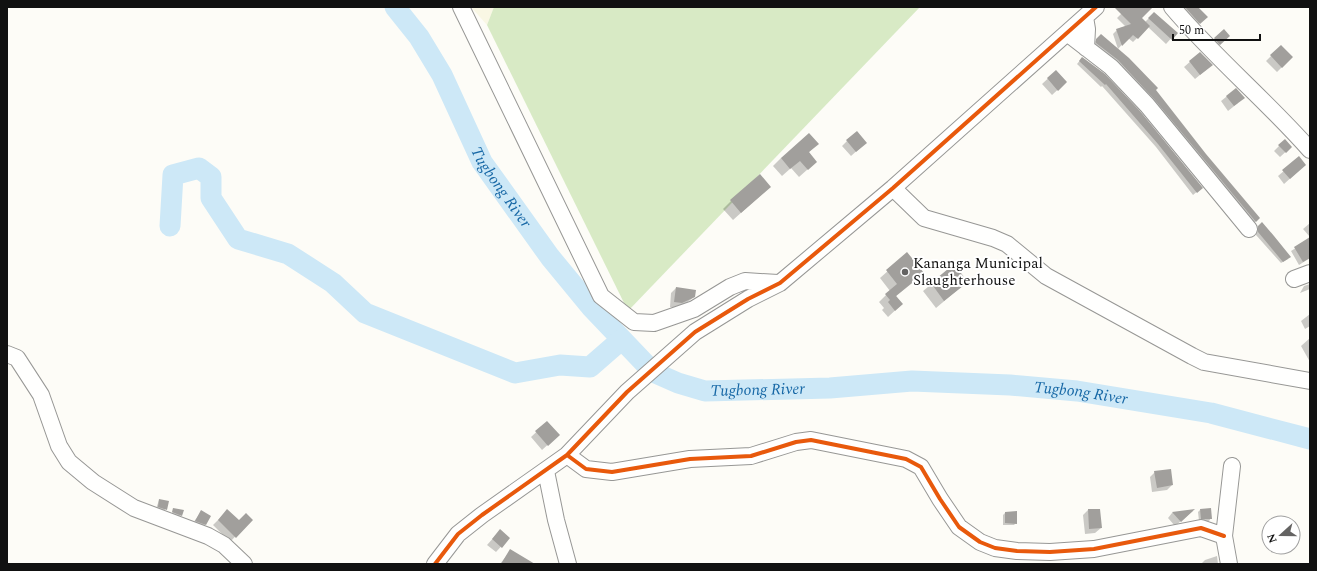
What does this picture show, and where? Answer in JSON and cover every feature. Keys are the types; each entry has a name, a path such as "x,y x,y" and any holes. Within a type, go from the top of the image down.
{"street":[{"path":"461,7 601,296 634,322 654,323 694,309 730,287 745,281 780,283"},
{"path":"1172,7 1216,56 1282,118 1310,150"},
{"path":"435,564 458,534 482,514 567,455 627,392 695,332 748,299 780,283 894,188 1090,12"},
{"path":"1086,48 1090,12"},
{"path":"1067,33 1111,67 1147,105 1250,229"},
{"path":"894,188 924,218 993,238 1007,244 1046,276 1204,362 1310,381"},
{"path":"1294,279 1310,273"},
{"path":"7,354 16,358 41,395 59,446 69,462 92,482 134,508 208,536 224,545 244,564"},
{"path":"567,455 586,469 612,472 690,459 751,456 796,442 811,440 906,459 921,467 959,527 980,542 995,548 1017,551 1050,552 1094,549 1201,528 1224,536"},
{"path":"1229,564 1224,536 1232,466"},
{"path":"546,471 556,520 568,564"}],"shaded area":[{"path":"471,7 494,7 487,25"}],"green space":[{"path":"494,7 920,7 628,311 487,25"}],"building":[{"path":"1114,7 1153,7 1142,18 1150,26 1138,39 1133,35 1122,46 1116,29 1131,24"},
{"path":"1185,7 1198,7 1208,17 1200,24"},
{"path":"1154,12 1178,33 1172,40 1148,18"},
{"path":"1224,29 1230,36 1220,45 1214,38"},
{"path":"1101,34 1129,58 1158,88 1156,90 1206,154 1260,218 1256,222 1154,99 1118,60 1096,43 1096,39"},
{"path":"1281,45 1293,57 1282,68 1270,55"},
{"path":"1200,52 1213,65 1200,75 1189,61"},
{"path":"1082,57 1105,74 1140,111 1203,188 1197,193 1158,144 1106,84 1105,85 1079,61"},
{"path":"1056,70 1067,82 1058,91 1047,78"},
{"path":"1236,88 1245,98 1234,106 1226,96"},
{"path":"857,131 867,143 856,152 846,140"},
{"path":"809,133 819,144 809,152 817,162 808,170 800,161 790,169 781,158"},
{"path":"1285,139 1292,147 1286,153 1278,145"},
{"path":"1299,156 1306,165 1290,179 1282,170"},
{"path":"760,174 771,187 741,213 730,200"},
{"path":"1262,222 1291,257 1283,262 1258,232 1258,226"},
{"path":"1310,237 1310,258 1303,262 1294,247"},
{"name":"Kananga Municipal Slaughterhouse","path":"907,252 924,273 896,296 903,304 895,311 888,302 890,300 885,294 897,284 886,270"},
{"path":"954,264 968,282 944,301 931,283"},
{"path":"676,287 696,290 695,297 682,303 674,302"},
{"path":"547,421 560,435 548,446 535,431"},
{"path":"1171,469 1173,485 1157,488 1154,471"},
{"path":"159,499 169,501 167,510 158,507"},
{"path":"173,508 184,510 182,516 172,512"},
{"path":"1211,508 1212,519 1201,519 1200,509"},
{"path":"227,509 239,520 246,513 253,520 236,538 218,520"},
{"path":"1088,509 1100,509 1102,528 1089,529"},
{"path":"1195,509 1181,522 1172,512"},
{"path":"201,510 211,516 206,525 195,521"},
{"path":"1017,511 1017,524 1005,523 1005,512"},
{"path":"500,529 510,538 502,548 492,539"},
{"path":"510,549 535,564 501,564"}],"waterway":[{"name":"Tugbong River","path":"395,7 419,37 442,75 482,162 550,257 592,308 653,372 678,383 705,391 830,388 912,381 1010,385 1077,391 1211,413 1310,439"},
{"path":"170,226 173,175 199,168 211,177 211,198 238,239 288,254 333,283 365,313 515,373 560,365 590,367 621,340"}],"cycle path":[{"path":"435,564 458,534 482,515 567,455 627,392 695,332 748,299 780,283 893,188 1096,7"},
{"path":"567,455 586,469 612,472 690,459 751,456 796,442 811,440 906,459 921,467 959,527 980,542 995,548 1017,551 1050,552 1094,549 1201,528 1224,536"}],"place":[{"name":"Kananga Municipal Slaughterhouse","path":"905,272"}]}
